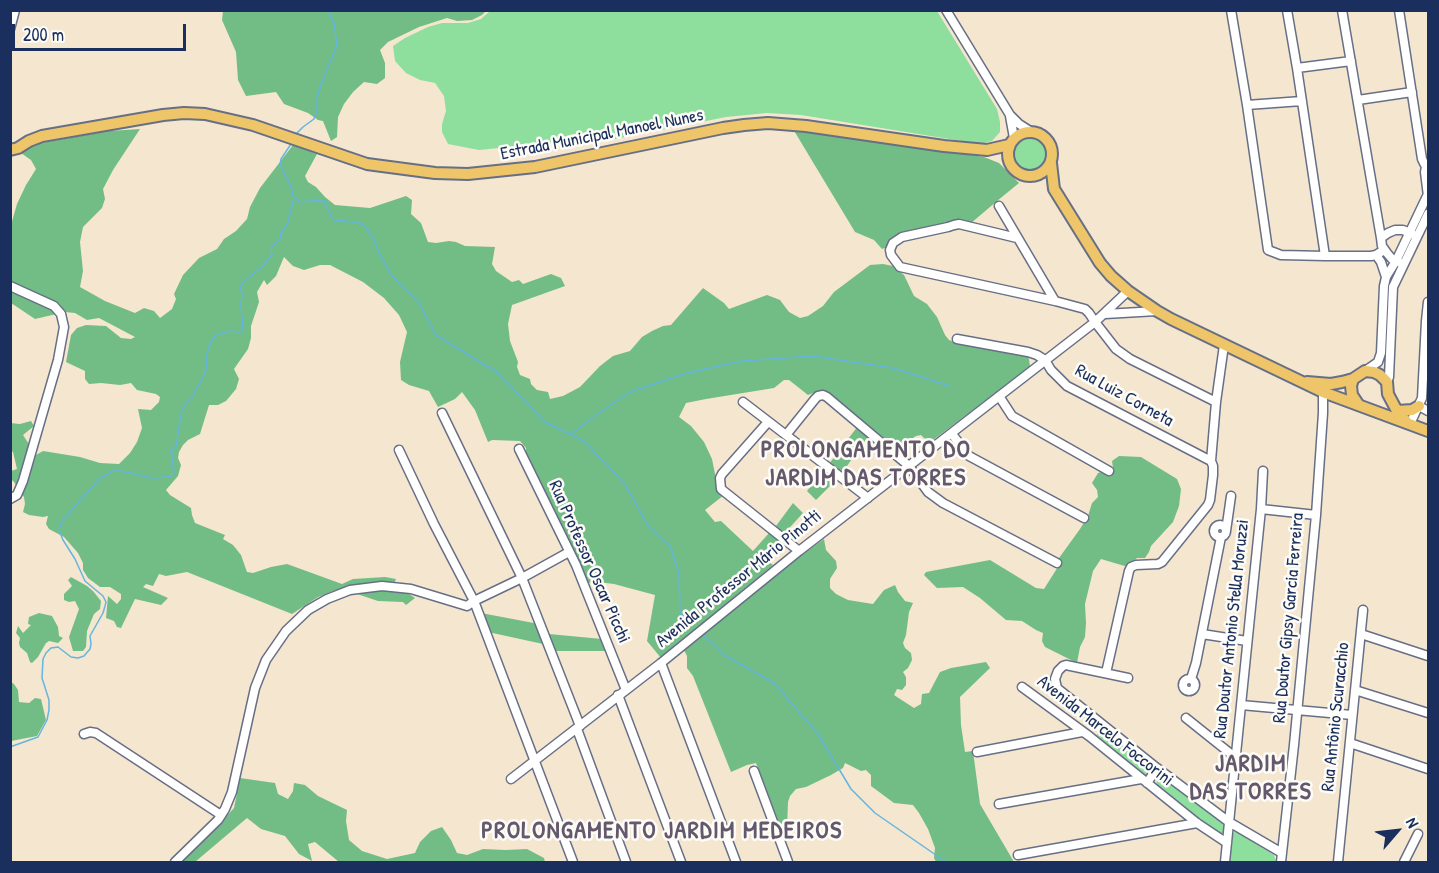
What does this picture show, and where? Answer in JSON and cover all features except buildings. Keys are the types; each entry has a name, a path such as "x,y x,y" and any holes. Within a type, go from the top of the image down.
{"main road":[{"name":"Estrada Municipal Manoel Nunes","path":"13,151 42,136 184,113 206,114 253,124 367,164 435,173 468,174 535,167 723,128 768,123 987,150 1009,162"},
{"path":"1054,189 1043,182 1021,175 1009,162 1007,154 1011,141 1021,133 1030,131 1046,138 1051,146 1054,189 1100,263 1128,291 1157,311 1301,381 1327,388 1335,397 1428,431"},
{"name":"Estrada Municipal Manoel Nunes","path":"987,150 1011,141"},
{"path":"1029,177 1046,170 1051,163"},
{"path":"1327,388 1353,379 1365,371 1374,372 1387,382 1388,394 1397,411 1409,424"},
{"path":"1353,379 1352,395 1358,404"},
{"path":"1370,409 1383,402 1388,394"},
{"path":"1397,411 1412,410 1425,403"}],"street":[{"path":"946,10 1010,115 1030,131"},
{"path":"1232,10 1268,250 1281,255 1325,256 1376,255 1384,250"},
{"path":"1287,10 1325,256"},
{"path":"1342,10 1378,229 1384,250 1400,262"},
{"path":"1387,382 1393,286 1400,262 1413,236 1428,195 1425,172 1427,167 1422,159 1399,10"},
{"path":"10,28 13,12"},
{"path":"1297,68 1351,61"},
{"path":"1358,100 1412,92"},
{"path":"1247,105 1302,101"},
{"path":"1010,115 1011,141"},
{"path":"999,206 1055,301"},
{"path":"1413,236 1428,214"},
{"path":"1017,238 959,224 902,237 893,243 890,250 900,267 1085,309 1116,349 1130,360 1216,402"},
{"path":"1381,238 1395,230 1403,230 1413,236"},
{"path":"1365,371 1374,367 1381,352 1386,278 1384,268 1376,255"},
{"path":"1386,278 1400,262"},
{"path":"10,286 54,306 61,314 64,327 58,360 26,470 17,495 10,499"},
{"name":"Avenida Professor Mário Pinotti","path":"511,779 661,663 799,551 1095,322 1128,291"},
{"path":"1409,424 1425,403 1428,302"},
{"path":"1105,314 1157,311"},
{"path":"957,339 1028,352 1045,360"},
{"path":"1128,678 1106,673 1129,571 1136,565 1162,562 1208,505 1212,494 1213,466 1210,461 1224,345"},
{"name":"Rua Luiz Corneta","path":"1045,360 1051,370 1067,386 1210,461"},
{"name":"Rua Doutor Gipsy Garcia Ferreira","path":"1281,858 1327,388"},
{"path":"786,435 818,396 823,395 909,466 928,492 943,503 1057,563"},
{"path":"999,396 1012,416 1109,471"},
{"path":"1323,413 1335,397"},
{"path":"742,402 868,498"},
{"path":"442,413 522,578 626,862"},
{"path":"768,422 722,474 720,486 723,492 799,551"},
{"path":"952,434 969,456 1084,518"},
{"name":"Rua Professor Oscar Picchi","path":"519,449 576,565 681,862"},
{"path":"399,450 474,601 573,862"},
{"name":"Rua Doutor Antonio Stella Moruzzi","path":"1225,862 1263,471"},
{"path":"1191,679 1231,496"},
{"path":"1261,509 1316,515"},
{"path":"1224,534 1215,534 1214,529 1228,513"},
{"path":"175,862 221,815 232,792 255,688 266,660 286,631 308,610 350,590 382,586 411,589 467,606 569,552"},
{"name":"Rua Antônio Scuracchio","path":"1338,862 1364,610"},
{"path":"1202,632 1247,639"},
{"path":"1361,634 1428,656"},
{"path":"661,663 735,862"},
{"name":"Avenida Marcelo Foccorini","path":"1106,673 1066,665 1058,671 1054,679 1057,688 1157,768 1281,858"},
{"name":"Avenida Marcelo Foccorini","path":"1022,687 1197,823 1227,843"},
{"path":"1355,690 1428,712"},
{"path":"1241,705 1352,714"},
{"path":"1186,718 1236,758"},
{"path":"977,752 1085,734 1100,723"},
{"path":"84,734 96,733 221,815"},
{"path":"1350,743 1428,769"},
{"path":"999,804 1144,781 1157,768"},
{"path":"754,771 788,862"},
{"path":"1018,855 1197,823"},
{"path":"1404,862 1418,834"}],"green space":[{"path":"223,10 486,11 472,20 457,21 447,18 419,27 388,42 380,50 385,63 385,78 377,84 364,82 353,92 338,117 337,137 331,141 323,121 284,104 276,92 246,96 238,80 236,52 222,20"},
{"path":"490,11 937,11 997,109 1000,132 992,141 980,144 801,115 767,113 726,117 575,147 559,142 479,150 448,144 442,132 446,111 444,96 435,83 420,80 406,73 395,61 393,46 428,27 442,23 468,23 481,19"},
{"path":"140,129 113,170 103,189 105,199 102,208 83,227 80,242 83,271 80,287 105,301 135,313 144,308 154,311 160,318 172,309 176,299 174,294 183,275 199,258 217,249 224,239 236,231 247,219 250,207 260,188 293,145 317,154 305,176 308,182 335,205 370,208 406,196 412,200 411,214 421,223 428,242 449,241 465,246 495,247 492,264 496,271 512,282 519,280 523,284 551,274 561,278 565,286 512,305 508,324 510,341 520,375 530,379 531,384 537,390 548,392 550,399 563,396 580,387 613,356 630,351 642,337 652,331 671,325 703,288 729,309 767,295 780,300 789,312 800,318 808,316 823,306 834,292 870,265 883,264 893,266 904,275 914,296 927,304 949,340 1018,352 1026,355 1030,367 929,443 921,435 916,436 902,452 828,394 816,392 808,395 789,380 784,380 774,388 686,403 679,417 691,426 704,442 712,459 718,489 724,495 705,510 715,522 721,521 753,551 769,533 780,542 764,558 773,565 661,658 647,641 655,595 614,584 586,583 526,453 526,448 520,441 492,440 488,442 475,410 462,392 455,399 438,407 429,391 401,380 400,362 407,332 399,315 384,298 363,282 330,265 320,265 304,270 293,266 284,257 276,276 267,285 264,280 257,292 259,302 251,326 248,349 234,369 239,379 236,389 226,401 218,405 209,405 200,434 188,440 179,452 178,458 181,465 178,476 166,490 191,508 195,523 225,535 223,539 233,545 241,555 247,572 253,573 287,564 342,584 353,579 385,577 396,579 394,584 415,598 406,605 403,602 378,601 360,595 349,588 318,597 292,614 187,572 166,576 159,574 153,586 146,584 143,587 168,598 161,605 135,599 121,628 117,627 114,621 106,618 108,596 117,604 121,599 121,594 110,587 100,587 88,578 78,553 64,537 49,529 46,524 48,516 29,515 23,512 24,497 11,479 11,471 17,469 11,451 10,423 20,424 31,421 34,426 23,435 36,455 43,451 100,463 119,464 130,453 142,428 138,409 151,410 159,402 160,397 137,390 131,383 89,384 85,379 85,371 66,362 71,335 77,328 86,325 106,326 121,338 135,337 99,318 87,320 75,313 65,312 35,319 11,303 11,225 17,204 36,169 31,160 21,153 36,144 109,131"},
{"path":"793,129 984,157 999,163 1019,183 970,224 895,237 887,247 882,249 874,240 855,232"},
{"path":"1030,136 1042,142 1048,154 1042,166 1030,172 1018,166 1012,154 1018,142"},
{"path":"858,426 869,435 842,473 829,464"},
{"path":"1119,456 1141,457 1177,479 1181,489 1179,506 1173,522 1151,546 1145,558 1137,558 1128,567 1101,559 1093,571 1085,604 1085,637 1080,647 1077,663 1045,647 1042,641 1043,633 1022,621 1006,620 963,587 937,588 924,575 926,572 990,560 1036,588 1044,589 1061,562 1059,558 1080,529 1088,516 1092,503 1098,497 1097,490 1092,483 1098,473 1104,471 1111,474 1112,461"},
{"path":"825,468 837,479 816,500 807,491"},
{"path":"793,503 803,513 782,536 773,530"},
{"path":"824,539 826,550 836,561 837,568 830,579 830,588 836,594 848,600 873,604 884,590 895,585 905,601 913,603 903,643 911,653 912,660 903,672 906,685 902,690 897,689 894,695 914,708 921,704 922,694 929,693 940,672 986,662 990,668 960,697 961,725 965,752 973,751 980,804 1014,862 936,862 935,848 928,829 913,805 894,803 871,786 871,775 866,770 861,771 845,763 843,768 831,775 806,787 796,789 788,802 787,828 781,828 756,763 731,772 693,676 687,668 687,656 684,650 785,567"},
{"path":"71,577 87,586 101,601 100,609 94,614 87,631 86,647 83,651 73,651 69,637 79,609 75,601 64,600 64,594 72,586 68,580"},
{"path":"39,613 52,616 58,627 59,636 63,638 58,643 49,641 46,643 32,663 27,653 20,647 20,638 16,633 18,626 23,633 31,625 28,624 29,617"},
{"path":"481,613 539,624 549,634 602,639 607,651 554,651 543,644 488,632"},
{"path":"11,682 18,690 19,702 29,703 35,698 41,699 46,720 37,736 11,741"},
{"path":"1102,730 1151,768 1148,775 1142,775 1096,738"},
{"path":"1160,777 1223,823 1225,829 1223,835 1218,835 1156,786"},
{"path":"240,778 275,783 278,794 288,799 293,791 294,783 305,785 318,796 347,810 349,840 362,851 387,859 415,853 420,842 431,831 442,827 457,853 467,855 483,849 527,849 544,858 545,862 339,862 315,842 308,844 312,861 299,854 285,836 261,829 247,818 195,862 179,862 234,808"},
{"path":"1236,831 1274,855 1276,862 1230,862 1232,834"}],"waterway":[{"path":"296,134 314,119 320,87 337,45 330,10"},
{"path":"10,747 38,737 47,720 49,700 42,678 43,659 46,653 51,648 58,647 71,657 84,656 90,649 90,636 103,613 106,602 103,596 85,581 59,530 62,521 100,478 113,471 152,478 173,475 174,457 170,452 176,446 182,409 203,377 210,343 215,336 222,333 241,332 243,329 240,288 244,281 263,266 272,254 271,248 280,239 287,225 294,198 280,165 281,159 291,144"},
{"path":"295,198 301,202 324,201 332,218 336,221 362,224 373,238 392,276 417,300 436,335 498,373 545,422 584,441 624,483 649,527 670,546 679,574 680,613 693,625"},
{"path":"571,434 630,392 687,373 742,361 813,356 893,368 950,386"},
{"path":"703,635 726,656 774,683 818,734 851,789 875,813 946,862"}],"district":[{"name":"PROLONGAMENTO DO JARDIM DAS TORRES","path":"866,465"},
{"name":"JARDIM DAS TORRES","path":"1251,779"},
{"name":"PROLONGAMENTO JARDIM MEDEIROS","path":"662,832"}]}
